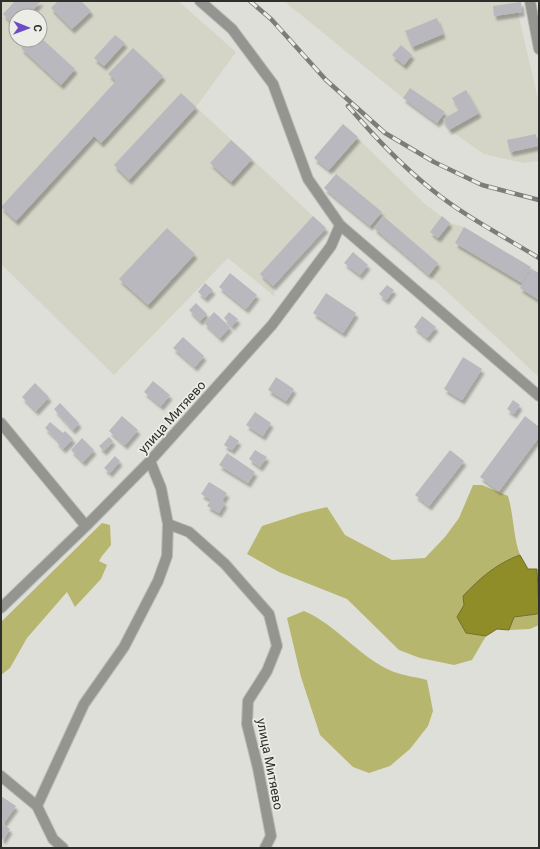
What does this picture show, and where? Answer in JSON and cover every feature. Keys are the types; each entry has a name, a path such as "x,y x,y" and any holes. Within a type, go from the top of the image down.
{"street":[{"path":"200,1 232,29 273,84 308,180 340,225 539,396"},
{"path":"530,1 539,49"},
{"name":"улица Митяево","path":"1,608 86,526 150,461 272,325 331,246 340,225"},
{"path":"1,423 86,526"},
{"path":"37,806 84,704 124,647 158,581 167,556 168,524 161,488 150,461"},
{"name":"улица Митяево","path":"168,524 189,532 225,564 269,614 277,646 267,671 248,701 247,724 258,768 271,836 265,848"},
{"path":"1,776 37,806 53,839 63,848"}],"shaded area":[{"path":"1,1 178,1 236,52 196,107 326,228 273,286 275,297 228,258 114,375 1,264"},
{"path":"284,1 521,2 522,12 518,13 539,103 539,161 523,163 484,154 403,98"},
{"path":"343,124 425,204 450,223 464,227 539,273 539,377 429,275 324,188 336,174 314,158"},
{"path":"473,485 482,485 508,496 520,555 504,562 489,572 463,596 464,605 457,617 466,633 486,636 472,660 454,665 420,658 399,650 347,599 279,572 247,554 262,526 302,513 327,507 345,535 392,560 425,558 445,537 459,518"},
{"path":"102,523 110,525 111,545 99,561 107,565 101,579 75,607 67,592 27,638 10,668 1,675 1,622"},
{"path":"520,555 528,569 537,569 539,612 537,614 514,617 509,630 497,629 486,636 466,633 457,617 464,605 463,596 489,572 504,562"},
{"path":"304,611 316,617 382,666 394,672 427,680 433,711 428,726 410,749 390,766 369,773 353,767 320,735 301,677 287,618"},
{"path":"539,612 539,625 530,629 509,630 514,617 537,614"}],"building":[{"path":"15,1 41,1 34,8 9,8"},
{"path":"58,1 81,1 91,11 72,29 51,8"},
{"path":"521,2 522,12 494,16 493,6"},
{"path":"8,9 8,19 3,14"},
{"path":"437,18 443,34 412,47 405,31"},
{"path":"115,35 125,43 104,66 94,58"},
{"path":"48,44 75,69 61,85 21,48 48,48"},
{"path":"401,45 412,55 404,65 392,55"},
{"path":"133,48 163,76 101,143 94,136 16,221 1,207 116,81 108,74"},
{"path":"410,88 445,112 437,123 403,98"},
{"path":"466,90 479,113 449,130 443,119 459,110 452,98"},
{"path":"181,93 196,107 129,180 114,165"},
{"path":"343,124 358,137 329,170 314,158"},
{"path":"536,134 538,146 510,152 507,140"},
{"path":"231,140 252,159 231,182 210,163"},
{"path":"336,174 382,212 370,226 324,188"},
{"path":"313,216 326,228 273,286 260,274"},
{"path":"383,216 438,263 429,275 374,228"},
{"path":"442,216 450,223 438,238 430,232"},
{"path":"464,227 531,267 522,283 455,243"},
{"path":"167,228 195,254 148,305 119,279"},
{"path":"353,252 368,265 360,275 344,263"},
{"path":"531,269 539,273 539,300 520,288"},
{"path":"230,273 257,295 246,309 219,287"},
{"path":"205,283 213,290 205,298 198,292"},
{"path":"387,285 394,290 386,300 379,294"},
{"path":"326,293 356,313 343,333 313,313"},
{"path":"196,303 207,314 200,321 189,310"},
{"path":"214,312 230,327 220,338 204,323"},
{"path":"229,312 238,319 232,326 224,318"},
{"path":"422,316 436,327 427,338 414,327"},
{"path":"183,337 204,356 195,367 173,348"},
{"path":"463,357 482,369 462,400 444,389"},
{"path":"276,377 294,389 286,401 268,390"},
{"path":"153,381 170,395 161,406 144,392"},
{"path":"35,383 49,397 36,411 22,397"},
{"path":"513,400 520,405 514,414 507,409"},
{"path":"60,403 79,423 73,430 54,409"},
{"path":"255,412 271,423 263,436 246,425"},
{"path":"122,416 138,430 125,445 109,431"},
{"path":"525,416 539,427 539,437 499,491 480,477"},
{"path":"50,422 63,433 65,431 73,439 63,449 56,441 57,439 45,428"},
{"path":"230,435 239,441 232,450 224,445"},
{"path":"109,437 113,441 104,451 99,446"},
{"path":"82,438 94,450 83,462 71,450"},
{"path":"255,450 267,457 260,467 249,459"},
{"path":"450,450 464,461 429,506 415,495"},
{"path":"227,453 255,472 248,483 219,465"},
{"path":"115,456 120,461 110,473 104,468"},
{"path":"209,482 227,493 222,501 225,503 219,513 207,506 211,500 201,494"},
{"path":"1,796 16,806 3,824 10,829 3,840 1,838"}],"railway":[{"path":"250,1 271,19 326,80 385,133 434,162 482,185 539,200"},
{"path":"348,106 388,149 431,189 470,217 539,258"}]}
